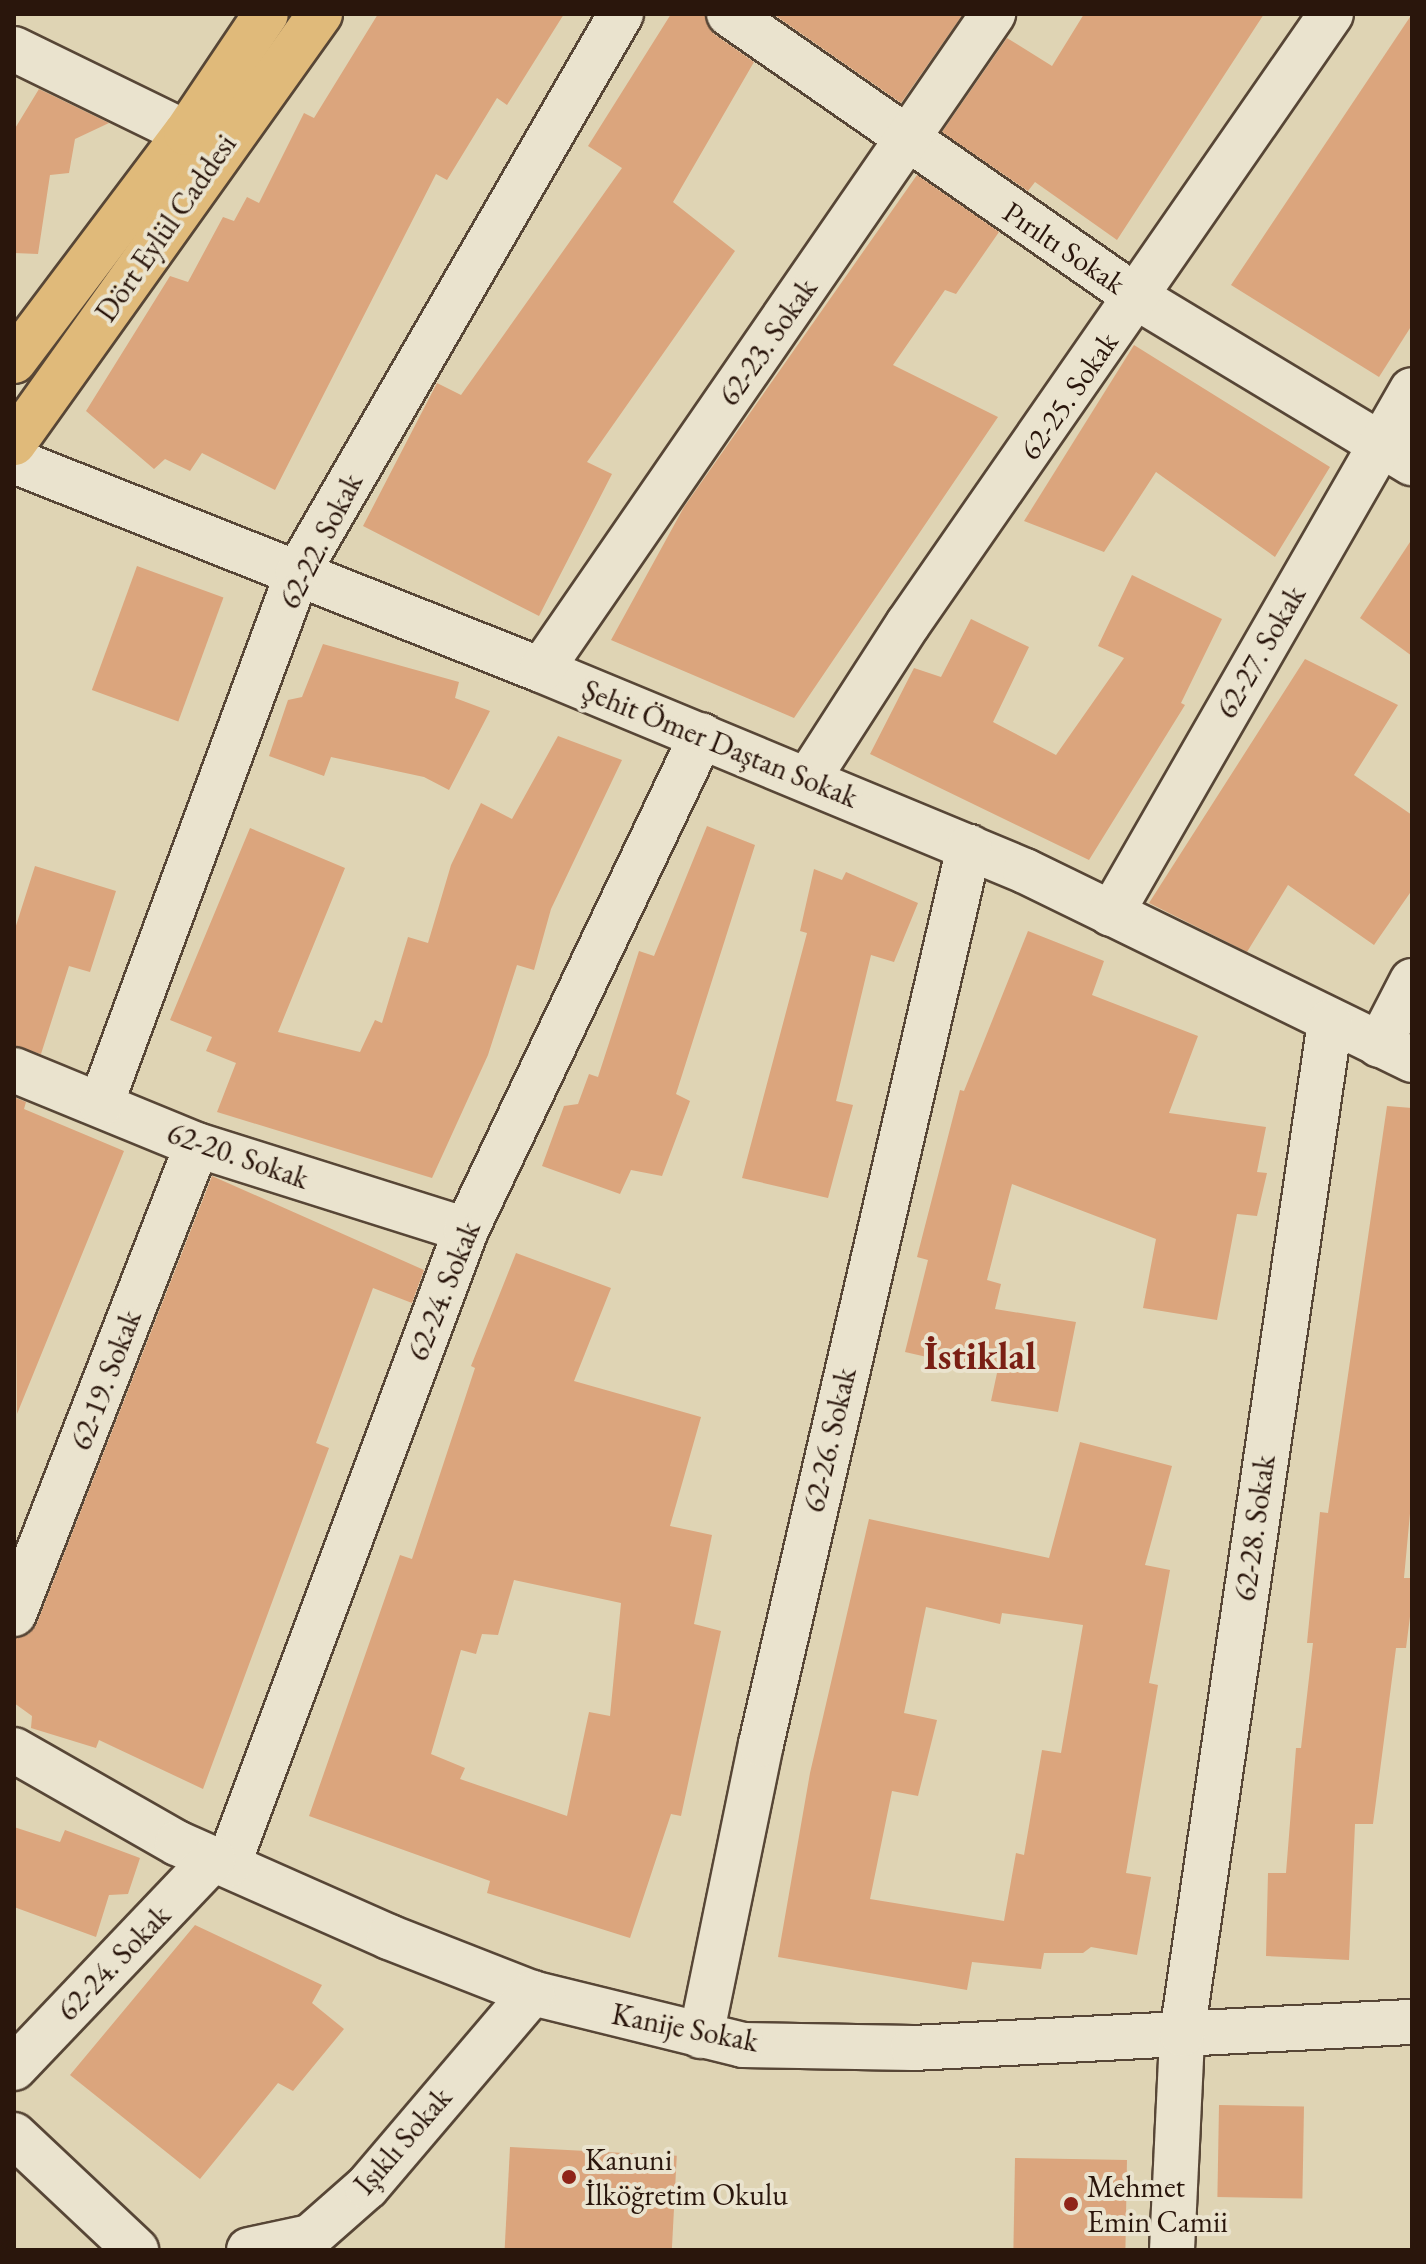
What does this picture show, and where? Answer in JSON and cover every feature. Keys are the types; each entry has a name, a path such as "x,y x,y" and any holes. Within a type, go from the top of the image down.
{"main road":[{"name":"Dört Eylül Caddesi","path":"14,361 186,133 266,14"},
{"name":"Dört Eylül Caddesi","path":"14,443 320,14"}],"street":[{"name":"62-22. Sokak","path":"101,1104 298,572 621,14"},
{"name":"Pırıltı Sokak","path":"729,14 906,142 1138,298 1397,453"},
{"name":"62-23. Sokak","path":"541,670 993,14"},
{"name":"62-25. Sokak","path":"808,779 908,624 1138,298 1331,14"},
{"path":"14,49 186,133"},
{"name":"62-27. Sokak","path":"1111,914 1397,453 1412,390"},
{"name":"Şehit Ömer Daştan Sokak","path":"14,461 702,735 969,847 1396,1052"},
{"name":"62-24. Sokak","path":"14,2068 221,1862 466,1230 702,735"},
{"name":"62-26. Sokak","path":"701,2036 761,1744 969,847"},
{"path":"1396,1052 1412,981"},
{"name":"62-28. Sokak","path":"1172,2250 1182,2034 1330,1022"},
{"name":"62-20. Sokak","path":"14,1070 197,1145 466,1230"},
{"name":"62-19. Sokak","path":"14,1614 197,1145"},
{"name":"Kanije Sokak","path":"14,1750 221,1862 532,1993 743,2045 913,2048 1412,2022"},
{"name":"Işıklı Sokak","path":"249,2250 312,2244 367,2187 532,1993"},
{"path":"14,2135 136,2250"}],"building":[{"path":"378,14 564,14 507,105 497,98 447,180 436,174 275,490 202,453 190,471 165,459 154,469 86,411 170,276 188,282 223,217 234,221 247,197 259,203 304,113 314,118"},
{"path":"671,14 704,14 714,34 754,62 673,202 735,251 587,462 612,474 539,616 363,526 437,383 461,395 622,168 588,146"},
{"path":"773,14 963,14 901,103"},
{"path":"1084,14 1264,14 1117,240 1035,182 1028,191 942,132 1007,38 1052,66"},
{"path":"1412,14 1412,325 1379,377 1231,285"},
{"path":"39,89 109,123 75,139 69,173 50,175 38,254 14,253 14,130"},
{"path":"917,175 999,232 956,294 945,290 893,365 998,417 794,718 611,640 684,507"},
{"path":"1134,345 1330,467 1275,557 1156,472 1104,552 1024,521"},
{"path":"1412,539 1412,656 1360,618"},
{"path":"137,566 223,597 178,722 92,690"},
{"path":"1132,575 1222,619 1181,703 1185,705 1089,860 870,754 914,668 941,677 971,619 1029,647 993,722 1056,755 1124,658 1098,646"},
{"path":"323,644 459,682 455,698 490,711 449,790 424,777 331,757 324,776 269,756 288,700 302,697"},
{"path":"1305,659 1398,705 1354,775 1412,815 1412,890 1374,945 1288,885 1247,952 1149,903"},
{"path":"558,736 622,760 551,909 534,970 517,965 488,1055 432,1178 217,1112 236,1063 206,1051 212,1037 170,1020 250,828 345,868 278,1032 360,1052 375,1020 382,1023 408,937 428,943 451,865 481,803 512,819"},
{"path":"707,826 755,845 676,1094 690,1101 662,1176 631,1170 620,1194 542,1166 564,1106 578,1104 589,1074 598,1077 639,951 654,956"},
{"path":"35,866 116,891 90,972 69,966 41,1054 14,1046 14,932"},
{"path":"814,869 842,880 846,872 918,903 894,962 871,955 836,1101 853,1105 828,1198 742,1178 807,933 800,931"},
{"path":"1028,931 1104,961 1092,995 1198,1036 1169,1113 1266,1127 1257,1172 1267,1173 1257,1216 1237,1214 1217,1320 1143,1308 1156,1239 1012,1184 987,1280 1001,1284 995,1309 1076,1322 1058,1412 991,1401 997,1373 905,1352 928,1260 917,1257 960,1090 964,1091"},
{"path":"14,1097 26,1102 24,1109 124,1151 17,1414"},
{"path":"1387,1106 1412,1108 1412,1492 1404,1578 1412,1578 1412,1601 1406,1648 1396,1648 1373,1824 1355,1824 1349,1960 1266,1956 1268,1873 1286,1873 1296,1748 1301,1748 1313,1643 1307,1643 1320,1512 1328,1513"},
{"path":"212,1176 424,1270 412,1303 373,1288 316,1443 329,1448 203,1789 99,1740 96,1748 31,1728 32,1716 14,1703 14,1638 29,1634 37,1623"},
{"path":"516,1253 611,1288 574,1381 701,1417 670,1526 712,1535 694,1624 721,1631 681,1816 671,1814 630,1938 487,1893 490,1881 309,1816 400,1555 412,1559 475,1368 471,1366","holes":["514,1580 621,1603 610,1716 589,1712 567,1816 460,1779 465,1768 431,1754 461,1650 476,1654 482,1634 498,1635"]},
{"path":"1080,1442 1172,1466 1145,1565 1170,1570 1149,1683 1158,1685 1126,1873 1151,1877 1137,1955 1091,1947 1083,1953 1044,1953 1041,1969 972,1962 967,1990 778,1957 810,1773 869,1519 1049,1558","holes":["926,1607 1000,1624 1002,1613 1083,1625 1061,1753 1042,1750 1024,1855 1016,1853 1004,1921 870,1899 892,1791 918,1796 937,1720 904,1713"]},
{"path":"14,1827 60,1842 65,1830 140,1858 128,1894 109,1895 96,1937 14,1907"},
{"path":"195,1925 322,1985 312,2003 344,2029 293,2091 278,2083 200,2179 70,2075"},
{"path":"1219,2105 1304,2106 1302,2198 1217,2197"},
{"path":"510,2147 677,2156 672,2250 505,2250"},
{"name":"Mehmet Emin Camii","path":"1015,2158 1127,2160 1125,2250 1013,2250"}],"place":[{"name":"Kanuni İlköğretim Okulu","path":"569,2177"},
{"name":"Mehmet Emin Camii","path":"1071,2204"}],"district":[{"name":"İstiklal","path":"980,1356"}]}
